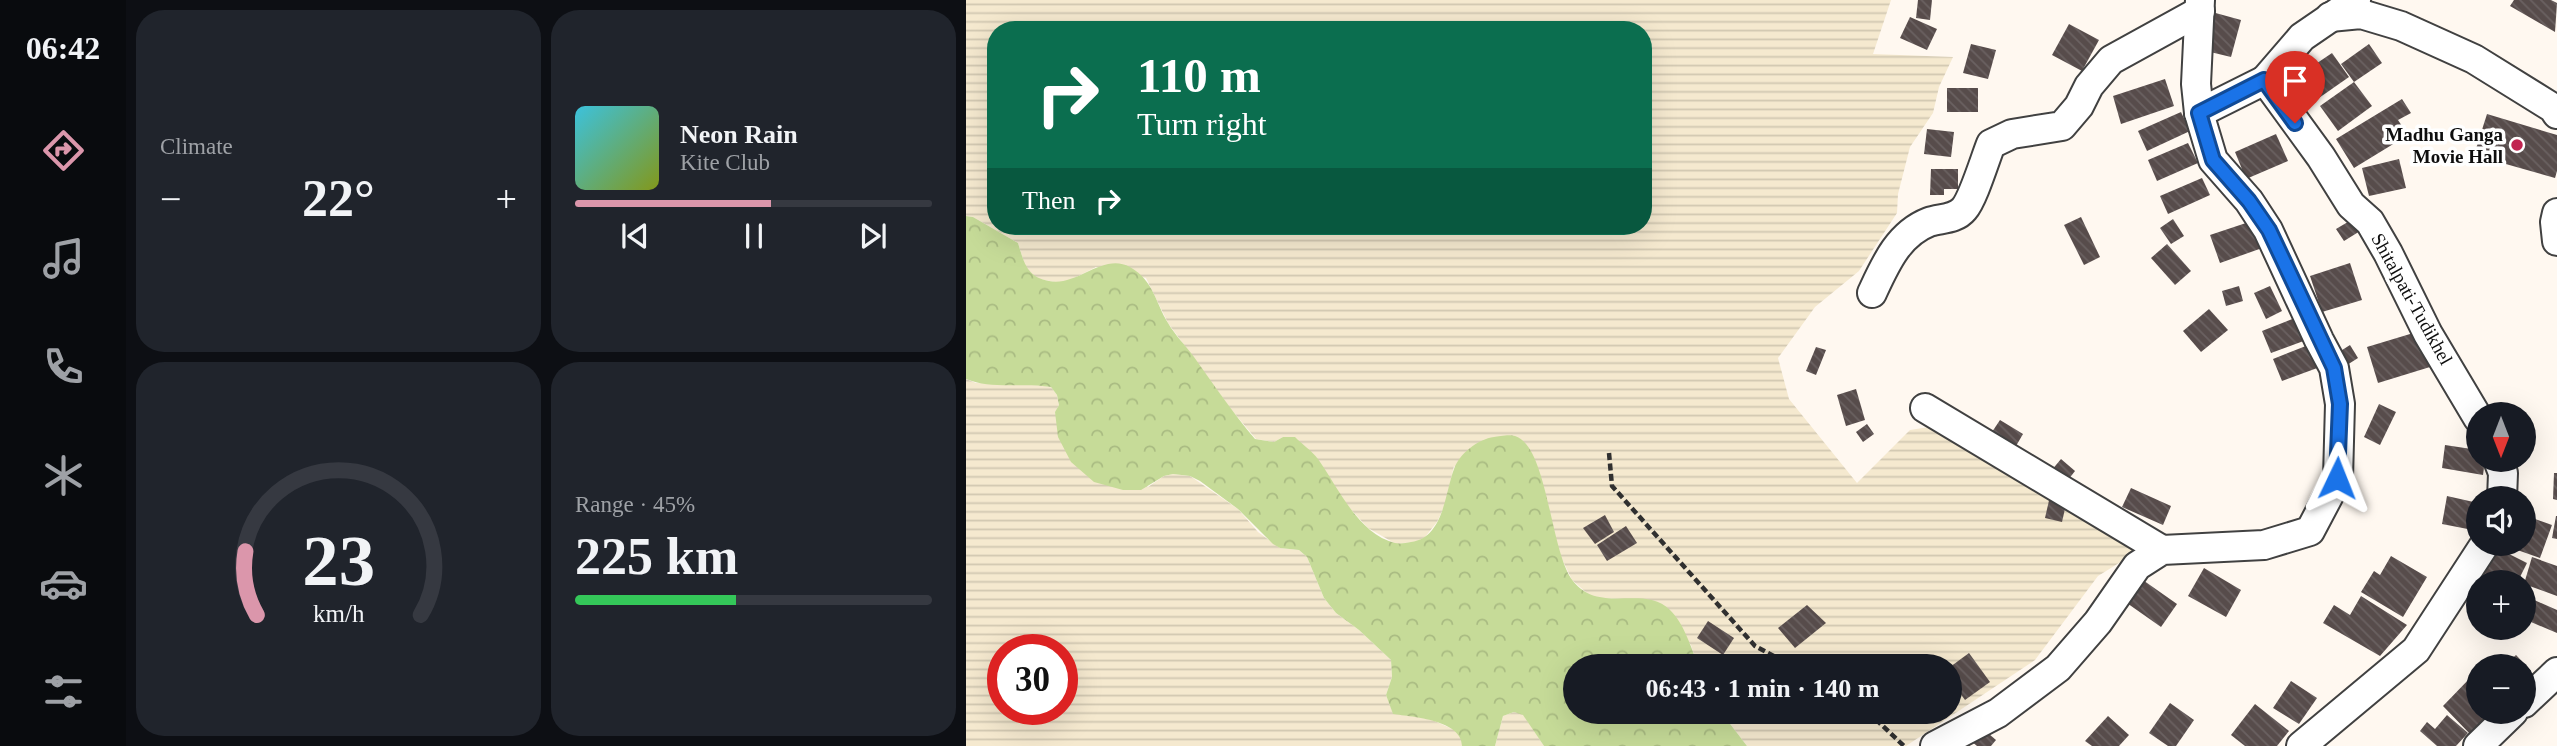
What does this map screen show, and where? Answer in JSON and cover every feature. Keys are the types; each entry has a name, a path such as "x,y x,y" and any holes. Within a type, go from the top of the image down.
{"street":[{"path":"2199,113 2264,80 2302,37 2356,0"},
{"path":"1935,746 1998,713 2058,668 2098,622 2137,566 2162,550 2263,545 2310,531 2337,478 2340,404 2334,368 2269,230 2249,201 2213,160 2199,113 2196,84 2200,5"},
{"path":"1872,293 1888,259 1904,239 1927,223 1957,215 1966,207 1991,144 2012,134 2062,126 2079,106 2089,86 2111,60 2200,5"},
{"path":"2330,18 2361,14 2401,26 2474,59 2536,97 2557,114"},
{"name":"Shitalpati-Tudikhel","path":"2264,80 2321,157 2351,205 2370,222 2428,334 2468,402"},
{"path":"2557,214 2557,241"},
{"path":"1925,408 2162,550"},
{"path":"2301,746 2416,650 2477,556"},
{"path":"2536,692 2557,672"},
{"path":"2478,746 2501,724"}],"path":[{"path":"1609,453 1612,486 1755,646 1770,654"},
{"path":"1881,724 1904,746"}],"shaded area":[{"path":"966,0 1891,0 1873,54 1953,57 1939,87 1933,113 1910,147 1898,194 1897,213 1859,271 1815,307 1778,358 1789,399 1857,483 1910,430 1929,427 1980,452 2140,550 2098,576 2035,660 1962,709 1962,654 1694,654 1691,645 1651,600 1597,598 1588,594 1572,580 1563,561 1454,466 1445,505 1437,522 1425,537 1416,542 1396,544 1368,528 1345,503 1316,457 1283,437 1274,442 1256,439 1168,323 1146,278 1096,267 1060,283 1039,279 1030,274 1025,266 1018,243 1004,235 1652,235 1652,21 987,21 987,225 966,216"},
{"path":"966,379 976,383 1051,387 1057,395 1059,405 1055,413 1148,487 1164,476 1190,476 1238,509 1258,532 1280,548 1299,550 1307,557 1324,598 1336,613 1391,660 1392,677 1386,695 1393,713 1430,719 1457,731 1462,739 1462,746 966,746"},
{"path":"1514,712 1523,714 1544,746 1495,746 1503,716"},
{"path":"1730,724 1939,724 1906,746 1747,746"}],"green space":[{"path":"966,216 987,225 987,235 1004,235 1018,243 1028,268 1042,279 1059,282 1110,264 1130,267 1138,273 1149,285 1171,327 1255,439 1274,442 1283,437 1295,437 1318,459 1360,520 1382,538 1395,543 1422,539 1437,523 1442,513 1456,463 1465,453 1488,438 1515,436 1526,444 1535,459 1559,548 1573,581 1584,591 1596,596 1648,599 1659,603 1670,610 1679,622 1693,654 1563,654 1563,724 1730,724 1747,746 1544,746 1523,715 1514,712 1503,716 1495,746 1462,746 1460,737 1445,725 1393,714 1386,695 1392,677 1391,660 1336,613 1324,598 1307,557 1299,550 1280,548 1273,544 1238,509 1190,476 1164,476 1141,490 1123,490 1094,482 1071,462 1058,437 1055,412 1059,405 1057,395 1051,387 966,379"}],"building":[{"path":"1918,0 1932,0 1930,20 1916,18"},
{"path":"2514,0 2551,0 2557,3 2555,32 2510,6"},
{"path":"2212,12 2241,20 2231,57 2202,50"},
{"path":"1910,17 1937,29 1927,50 1900,38"},
{"path":"2069,24 2099,40 2082,71 2052,55"},
{"path":"1971,44 1996,50 1988,79 1963,73"},
{"path":"2369,44 2382,63 2354,82 2341,64"},
{"path":"2332,53 2349,77 2316,100 2298,76"},
{"path":"2165,79 2174,106 2121,124 2113,96"},
{"path":"2354,82 2372,106 2338,131 2320,106"},
{"path":"1947,88 1978,88 1978,112 1947,112"},
{"path":"2402,99 2411,113 2398,120 2408,135 2354,168 2336,139"},
{"path":"2181,112 2190,131 2147,151 2138,131"},
{"name":"Madhu Ganga Movie Hall","path":"2487,114 2557,135 2555,178 2474,155"},
{"path":"1927,129 1954,132 1951,157 1924,154"},
{"path":"2276,134 2288,161 2246,179 2235,152"},
{"path":"2188,143 2198,163 2157,181 2148,160"},
{"path":"2399,159 2406,188 2369,196 2362,168"},
{"path":"1931,169 1958,169 1958,189 1944,189 1944,195 1930,195"},
{"path":"2202,178 2210,195 2168,214 2160,196"},
{"path":"2358,216 2365,228 2344,241 2336,229"},
{"path":"2081,217 2100,257 2084,265 2064,225"},
{"path":"2173,219 2184,236 2171,244 2160,228"},
{"path":"2255,220 2265,247 2220,263 2210,235"},
{"path":"2167,244 2191,271 2175,285 2151,258"},
{"path":"2350,263 2362,300 2322,312 2310,276"},
{"path":"2239,286 2243,301 2226,306 2222,291"},
{"path":"2270,286 2282,311 2266,319 2254,293"},
{"path":"2209,309 2228,330 2201,352 2183,331"},
{"path":"2300,316 2309,339 2271,353 2262,331"},
{"path":"2420,331 2430,367 2378,383 2367,347"},
{"path":"2311,344 2320,367 2282,381 2273,359"},
{"path":"2350,345 2358,358 2347,365 2339,352"},
{"path":"1816,347 1826,350 1816,375 1806,371"},
{"path":"1856,389 1865,420 1846,426 1837,395"},
{"path":"2379,404 2396,412 2380,445 2364,437"},
{"path":"2000,420 2023,434 2016,446 1992,432"},
{"path":"1867,424 1874,434 1863,442 1856,432"},
{"path":"2445,445 2466,448 2466,472 2483,472 2483,475 2442,468"},
{"path":"2061,459 2075,471 2061,489 2046,477"},
{"path":"2554,473 2557,473 2557,500 2553,499"},
{"path":"2131,488 2171,506 2163,525 2122,507"},
{"path":"2050,496 2067,500 2062,522 2045,518"},
{"path":"2447,496 2466,500 2466,529 2442,524"},
{"path":"1605,515 1614,532 1595,544 1583,528"},
{"path":"2557,516 2557,539 2552,538"},
{"path":"2536,519 2552,525 2540,558 2534,556"},
{"path":"1626,526 1637,543 1607,561 1597,545"},
{"path":"2391,556 2427,577 2403,617 2361,592 2374,571 2380,575"},
{"path":"2488,556 2513,556 2527,563 2524,570 2480,570"},
{"path":"2532,557 2557,566 2557,596 2536,588 2536,570 2528,570"},
{"path":"2204,568 2241,590 2226,617 2188,596"},
{"path":"2140,578 2177,604 2161,627 2124,601"},
{"path":"2361,596 2407,625 2380,656 2323,623 2334,605 2350,615"},
{"path":"2536,601 2557,610 2557,633 2536,624"},
{"path":"1807,605 1826,623 1795,648 1778,628"},
{"path":"1708,621 1734,638 1721,654 1697,638"},
{"path":"1969,653 1990,682 1965,700 1962,696 1962,658"},
{"path":"2291,681 2317,698 2299,724 2273,708"},
{"path":"2466,682 2466,724 2482,724 2471,735 2443,706"},
{"path":"2170,703 2194,720 2176,746 2168,746 2149,733"},
{"path":"2255,704 2289,731 2277,746 2245,746 2231,735"},
{"path":"2447,715 2468,733 2456,746 2437,746 2420,731 2427,722 2435,729"},
{"path":"2108,716 2129,735 2119,746 2092,746 2085,741"},
{"path":"1982,728 1996,740 1991,746 1977,746 1971,741"}],"place":[{"name":"Madhu Ganga Movie Hall","path":"2517,145"}],"route":[{"path":"2295,123 2264,80 2199,113 2213,160 2249,201 2269,230 2334,368 2340,404 2337,478"}]}
